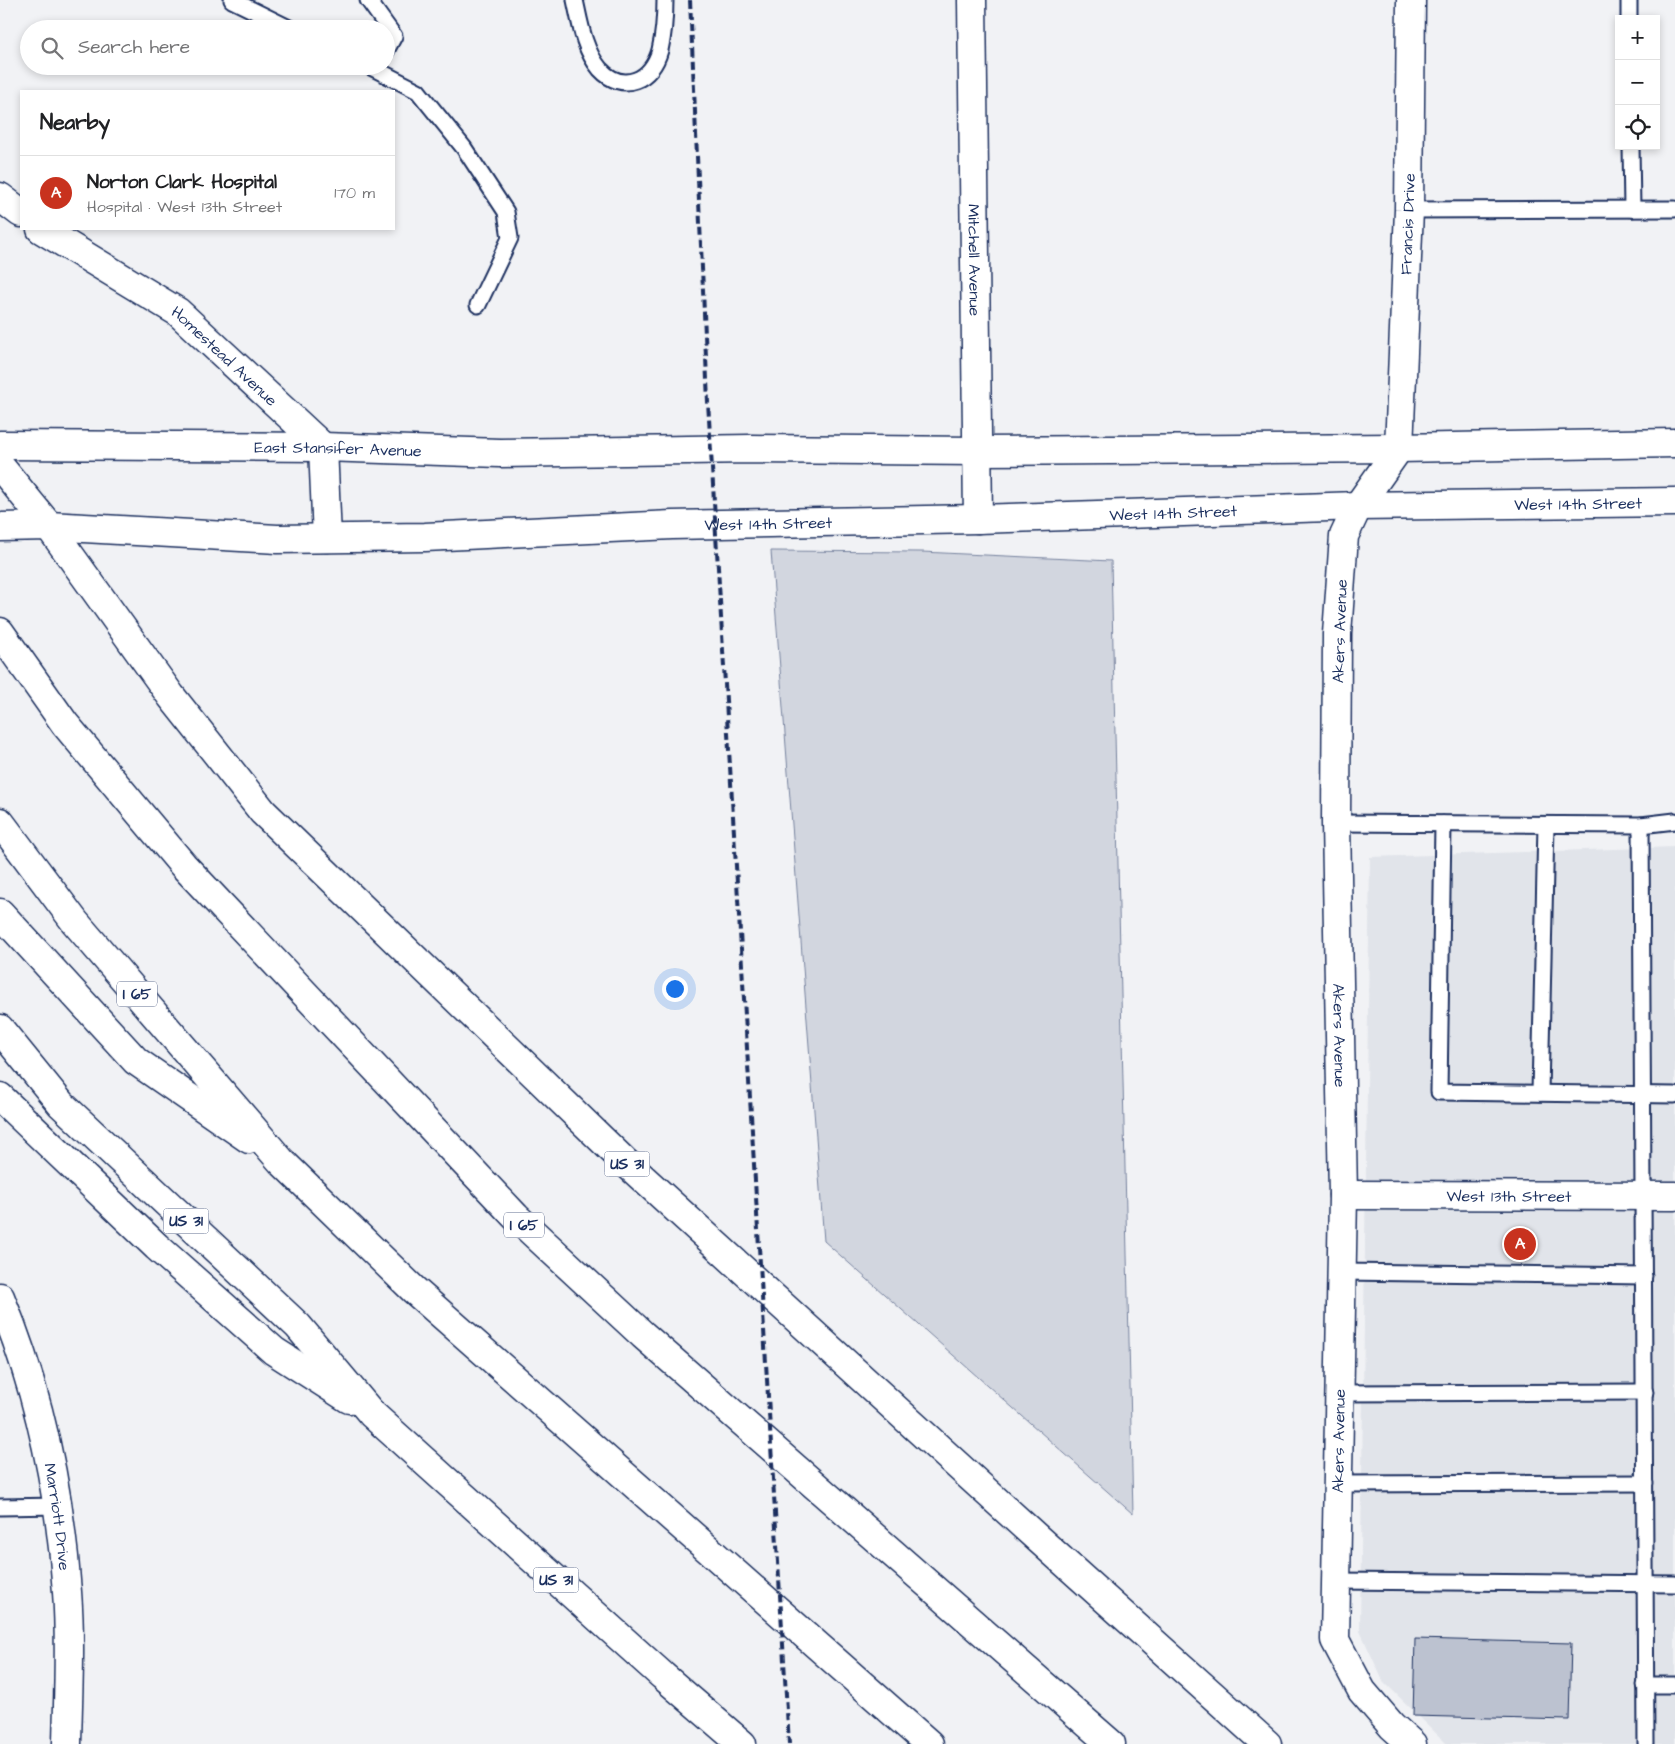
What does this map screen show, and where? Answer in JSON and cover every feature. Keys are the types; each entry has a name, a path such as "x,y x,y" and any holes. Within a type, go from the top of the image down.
{"main road":[{"name":"Mitchell Avenue","path":"972,0 978,519"},
{"name":"Francis Drive","path":"1399,448 1409,210 1411,0"},
{"path":"0,196 20,212"},
{"name":"Homestead Avenue","path":"43,230 178,312 323,447"},
{"path":"976,451 1399,448 1675,443"},
{"name":"East Stansifer Avenue","path":"0,445 323,447 500,452 675,450 976,451"},
{"path":"0,527 49,526 277,539 327,538 323,447"},
{"name":"Akers Avenue","path":"1399,448 1358,506 1344,536 1337,634 1336,823 1343,1195 1335,1640 1362,1691 1392,1726 1412,1744"},
{"name":"US 31","path":"0,466 49,526 171,696 263,812 624,1161 1035,1536 1267,1744"},
{"name":"West 14th Street","path":"327,538 425,537 672,525 978,519 1358,506 1675,502"},
{"name":"I 65","path":"3,636 65,724 183,865 516,1218 643,1336 1111,1744"},
{"name":"I 65","path":"0,822 75,922 281,1161 414,1290 929,1744"},
{"path":"0,913 136,1061 281,1161"},
{"name":"US 31","path":"0,1029 61,1104 298,1326 372,1414 663,1676 742,1744"},
{"path":"0,1097 157,1246 274,1351 372,1414"},
{"name":"West 13th Street","path":"1343,1195 1675,1196"},
{"name":"Marriott Drive","path":"0,1297 14,1330 41,1417 59,1506 68,1593 67,1744"}],"lane":[{"path":"232,0 273,20"},
{"path":"368,0 382,20"},
{"path":"576,0 582,31 591,55 599,68 610,77 626,83 638,80 653,67 660,52 665,22 665,0"},
{"path":"1629,0 1629,15"},
{"path":"389,75 418,91 464,148 506,212 510,238 478,305"},
{"path":"1631,150 1632,209"},
{"path":"1409,210 1675,208"},
{"path":"1336,823 1641,825 1675,821"},
{"path":"1443,824 1439,1092 1675,1095"},
{"path":"1540,1094 1546,825"},
{"path":"1641,825 1646,1744"},
{"path":"1342,1272 1644,1276"},
{"path":"1339,1393 1645,1392"},
{"path":"1338,1484 1645,1483"},
{"path":"0,1507 59,1506"},
{"path":"1336,1581 1675,1584"},
{"path":"1646,1685 1675,1685"}],"shaded area":[{"path":"771,551 922,552 1111,561 1133,1514 824,1241"},
{"path":"1675,847 1675,1744 1447,1744 1383,1681 1360,1631 1370,857"}],"building":[{"path":"1415,1639 1571,1643 1569,1720 1413,1716"}],"railway":[{"path":"690,0 708,402 789,1744"}],"place":[{"name":"Norton Clark Hospital","path":"1520,1244"}]}
